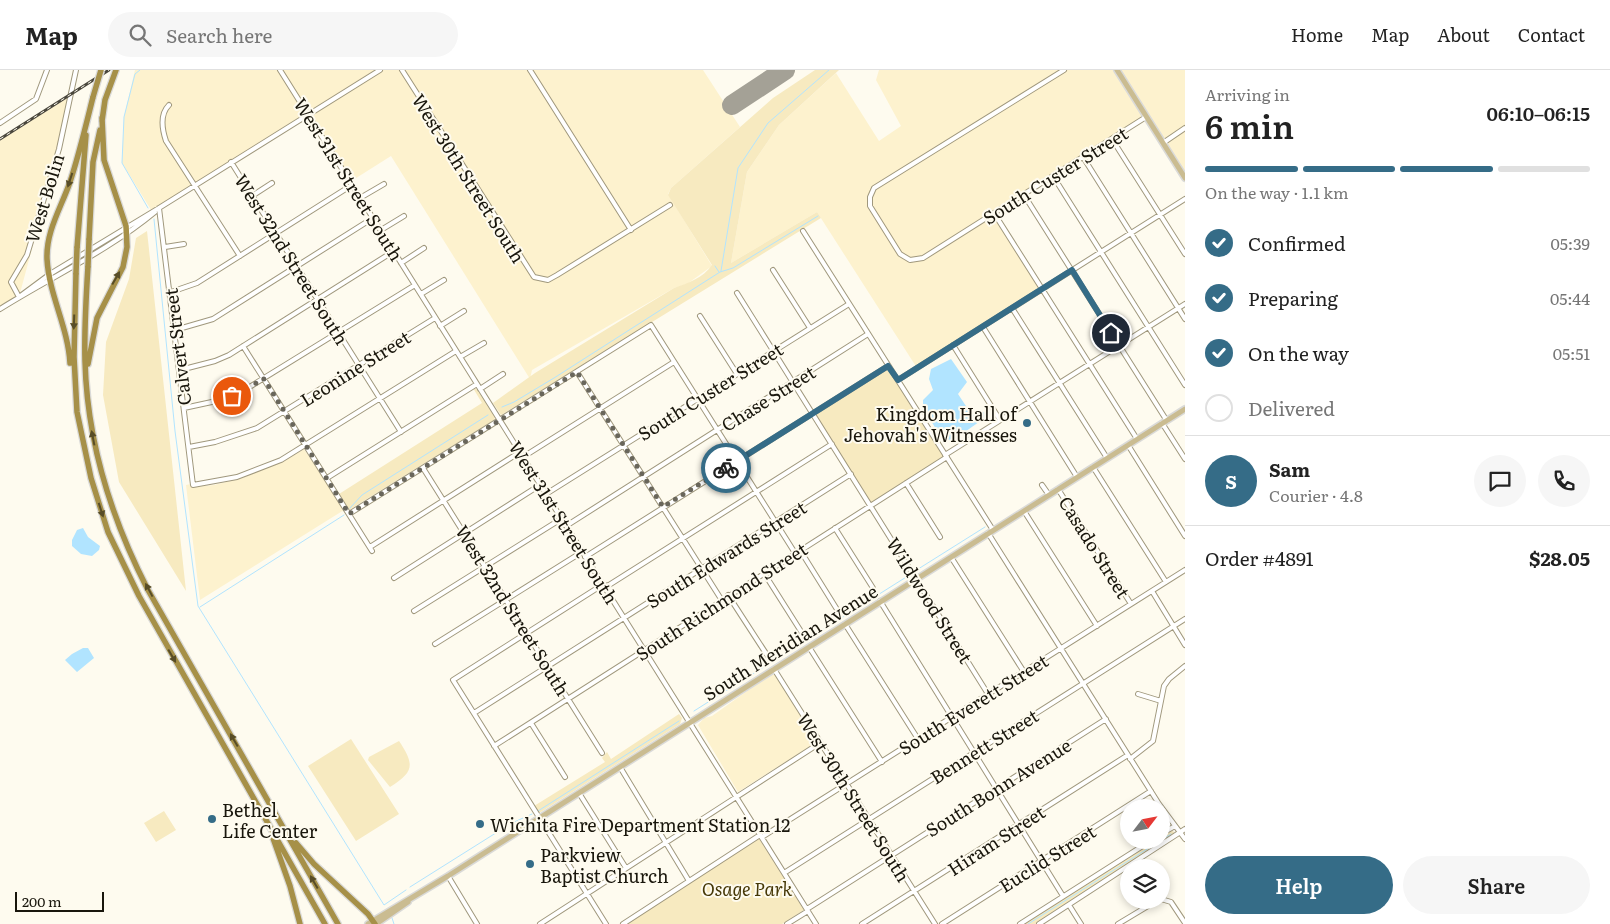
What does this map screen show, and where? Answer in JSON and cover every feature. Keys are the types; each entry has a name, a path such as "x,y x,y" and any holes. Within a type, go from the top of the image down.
{"highway":[{"path":"101,70 69,184 51,229 47,258 50,277 67,338 77,412 91,478 115,550 139,596 324,924"},
{"path":"116,70 109,87 93,162 89,240 85,339 87,392 99,464 127,548 148,590 338,924"},
{"path":"77,412 74,364 76,273 83,157 88,116"},
{"path":"87,392 90,343 102,307 123,267 126,253 127,229 106,168 102,118"},
{"path":"264,817 283,862 300,924"},
{"path":"280,821 314,864 373,923"}],"main road":[{"path":"1116,70 1185,178"},
{"name":"South Meridian Avenue","path":"373,923 1185,409"}],"street":[{"path":"0,123 36,99 42,89 46,70"},
{"name":"West Bolin","path":"19,297 11,282 26,255 59,149 76,70"},
{"name":"West 31st Street South","path":"280,70 816,924"},
{"path":"0,309 380,70"},
{"name":"West 30th Street South","path":"402,70 528,271 534,277 548,280 631,230"},
{"path":"530,70 631,230 670,205"},
{"name":"South Custer Street","path":"1064,70 874,188 870,197 873,211 900,254 912,260 923,258 1146,117"},
{"path":"169,105 164,114 163,132 240,256"},
{"path":"1163,143 1185,128"},
{"path":"1112,139 1185,254"},
{"path":"1083,157 1185,319"},
{"name":"West 32nd Street South","path":"231,162 401,432"},
{"path":"1053,176 1185,384"},
{"path":"252,196 272,183"},
{"path":"360,198 384,184"},
{"path":"171,292 194,285 352,185"},
{"path":"1024,194 1119,346 1185,459"},
{"path":"898,380 1185,199"},
{"name":"Calvert Street","path":"159,208 171,292 193,485 232,479 254,472 281,460 306,445"},
{"path":"994,214 1137,440"},
{"path":"381,230 404,216"},
{"path":"175,330 210,320 373,218"},
{"path":"803,231 946,456 1129,757 1185,839"},
{"path":"165,247 184,244"},
{"path":"401,263 424,248"},
{"path":"180,370 215,361 243,346 394,251"},
{"path":"773,270 810,328"},
{"path":"420,294 444,280"},
{"path":"184,408 227,398 264,379 414,285"},
{"name":"Wildwood Street","path":"737,293 988,694"},
{"name":"South Custer Street","path":"546,494 849,304"},
{"name":"South Richmond Street","path":"494,746 721,599 906,483 1000,420 1185,304"},
{"path":"1012,308 1108,458"},
{"path":"440,326 464,311"},
{"path":"700,316 737,374"},
{"name":"Leonine Street","path":"189,447 244,433 285,412 435,318"},
{"path":"349,514 651,325 756,492 838,610"},
{"path":"983,327 1077,477"},
{"name":"Chase Street","path":"566,526 868,334"},
{"path":"460,358 484,343"},
{"path":"243,346 371,549 520,452"},
{"path":"953,346 1000,420"},
{"path":"306,445 456,351"},
{"path":"523,457 674,362"},
{"path":"585,557 888,366"},
{"path":"577,372 721,599"},
{"path":"480,389 502,374"},
{"path":"327,478 477,384"},
{"path":"606,924 453,680 599,587 604,587 832,444"},
{"path":"1128,445 1185,536"},
{"path":"1093,467 1166,582"},
{"name":"West 32nd Street South","path":"423,468 602,753"},
{"name":"South Edwards Street","path":"474,713 851,474"},
{"path":"906,483 940,537"},
{"path":"394,578 540,485"},
{"path":"1042,485 1049,495"},
{"name":"Casado Street","path":"1058,489 1131,604"},
{"path":"1024,511 1097,626"},
{"path":"414,611 562,519"},
{"path":"835,528 873,588"},
{"path":"435,644 582,552"},
{"path":"951,557 1024,672"},
{"name":"South Everett Street","path":"623,924 1185,570"},
{"path":"764,572 802,633"},
{"path":"1152,591 1185,645"},
{"path":"728,595 766,655"},
{"path":"880,602 953,717 995,790 1063,896"},
{"name":"Bennett Street","path":"784,873 1185,619"},
{"path":"845,624 918,739"},
{"path":"809,647 882,762"},
{"name":"Hiram Street","path":"862,924 1153,741 1164,686 1169,679 1185,666"},
{"name":"West 30th Street South","path":"774,669 935,924"},
{"path":"1138,694 1161,701"},
{"name":"South Bonn Avenue","path":"787,924 891,855 1106,719"},
{"path":"531,723 566,777"},
{"path":"540,924 820,743"},
{"path":"620,767 689,881"},
{"name":"Euclid Street","path":"942,924 1151,791"},
{"path":"579,793 626,868"},
{"path":"1170,829 1175,826"},
{"path":"1039,924 1185,829"},
{"path":"1020,924 1138,849"},
{"path":"448,876 477,924"},
{"path":"1170,903 1175,906 1185,922"},
{"path":"1069,905 1081,924"},
{"path":"1118,924 1144,909"}],"shaded area":[{"path":"135,70 703,70 740,127 671,188 668,194 712,266 687,284 674,288 532,370 530,379 391,156 353,180 308,115 153,213 122,163 124,117"},
{"path":"879,70 1185,70 1185,178 1146,117 994,213 1042,289 917,368 817,212 731,263 747,172 779,125 836,73 879,141 901,126 876,80"},
{"path":"74,92 19,297 0,309 0,139"},
{"path":"304,449 344,510 200,600 186,485 191,484 195,487 214,485 242,478 284,461"},
{"path":"771,674 775,675 817,742 738,792 698,725 704,718 712,716"}],"green space":[{"path":"815,70 839,70 779,125 747,172 731,263 817,212 821,218 501,415 493,403 535,373 674,288 695,280 708,270 712,265 668,195 671,188 773,98"},
{"path":"147,231 186,591 119,482 103,395 106,342 129,279 136,238"},
{"path":"888,366 947,457 871,505 812,413"},
{"path":"473,388 477,389 495,417 494,420 349,510 339,494 482,403"},
{"path":"679,714 682,718 680,724 541,812 538,812 534,806 605,762 602,758 607,752 611,759"},
{"path":"351,739 399,814 356,841 308,766"},
{"path":"399,741 408,756 410,767 404,777 390,787 368,760 369,757"},
{"path":"164,811 176,830 156,842 144,823"},
{"path":"1170,831 1174,832 1174,835 1170,838"},
{"name":"Osage Park","path":"759,838 804,910 782,924 625,924"},
{"path":"1142,849 1152,849 1137,859 1126,859"},
{"path":"1120,863 1120,870 1035,924 1023,924"}],"water":[{"path":"951,359 967,382 958,394 972,415 984,412 986,417 952,441 942,436 931,421 923,405 923,400 933,390 929,379 931,369"},
{"path":"83,528 88,537 100,546 99,550 92,556 81,554 72,546 72,540 77,530"},
{"path":"83,648 88,648 94,658 77,672 65,660"}],"waterway":[{"path":"140,70 135,74 124,117 122,163 148,208"},
{"path":"721,271 738,168 768,123 829,70"},
{"path":"502,407 554,378 720,272 733,268 818,216"},
{"path":"154,219 175,431 198,606 384,905 406,890"},
{"path":"715,266 719,272"},
{"path":"350,508 362,495 488,415"},
{"path":"200,607 344,515"},
{"path":"915,571 985,527"},
{"path":"694,711 911,574"},
{"path":"538,811 679,721"},
{"path":"512,823 532,814"},
{"path":"410,887 499,831"},
{"path":"1028,924 1171,834"},
{"path":"392,918 394,924"}],"runway":[{"path":"732,105 785,70"}],"railway":[{"path":"0,139 109,70"}],"way so far":[{"path":"232,396 264,379 349,514 577,372 663,507 726,468"}],"place":[{"name":"Kingdom Hall of Jehovah's Witnesses","path":"1027,423"},
{"name":"Bethel Life Center","path":"212,819"},
{"name":"Wichita Fire Department Station 12","path":"480,824"},
{"name":"Parkview Baptist Church","path":"530,864"}],"route":[{"path":"726,468 888,366 898,380 1072,270 1111,333"}]}
